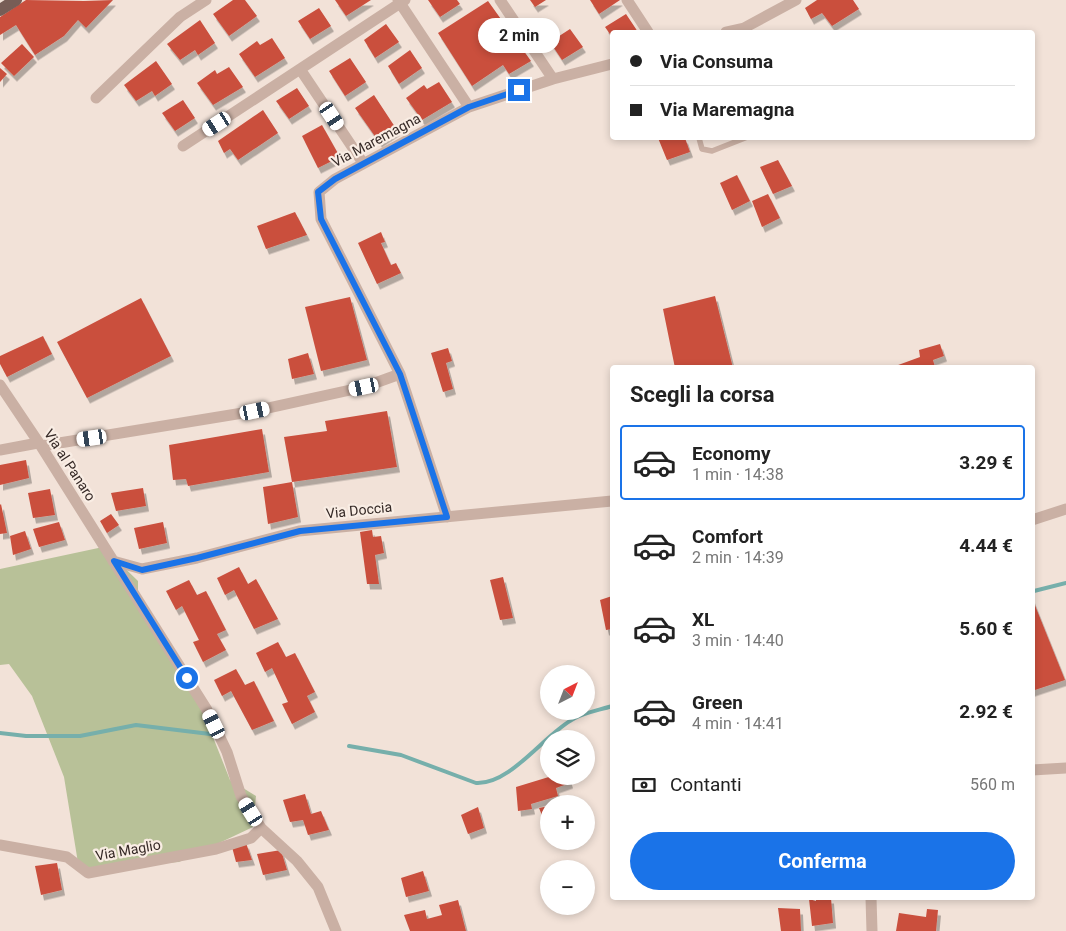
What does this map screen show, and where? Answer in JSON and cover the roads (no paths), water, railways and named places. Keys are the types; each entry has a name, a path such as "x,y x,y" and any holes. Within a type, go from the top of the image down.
{"main road":[{"path":"0,10 16,0"}],"street":[{"path":"96,98 180,17 206,0"},
{"path":"500,0 553,79"},
{"path":"627,0 647,30"},
{"path":"735,30 744,28 796,0"},
{"path":"184,146 401,1 469,107"},
{"name":"Via Maremagna","path":"447,517 400,374 321,219 318,192 335,179 363,163 469,107 553,79 610,65"},
{"path":"300,69 363,163"},
{"path":"0,450 255,411 364,387 400,374"},
{"name":"Via al Panaro","path":"0,385 40,444 207,710 227,752 241,796 261,828 297,861 318,887 336,931"},
{"name":"Via Doccia","path":"114,561 142,570 197,558 300,531 610,500"},
{"path":"1035,519 1066,509"},
{"path":"1035,770 1066,768"},
{"name":"Via Maglio","path":"0,845 66,857 88,873 216,849 251,838 261,828"},
{"path":"871,900 872,931"}],"lane":[{"path":"700,140 702,149 712,151 740,140"}],"waterway":[{"path":"1035,591 1066,583"},
{"path":"349,746 401,755 476,783 502,776 575,718 610,707"},
{"path":"0,733 26,736 80,736 136,725 210,734"}]}
